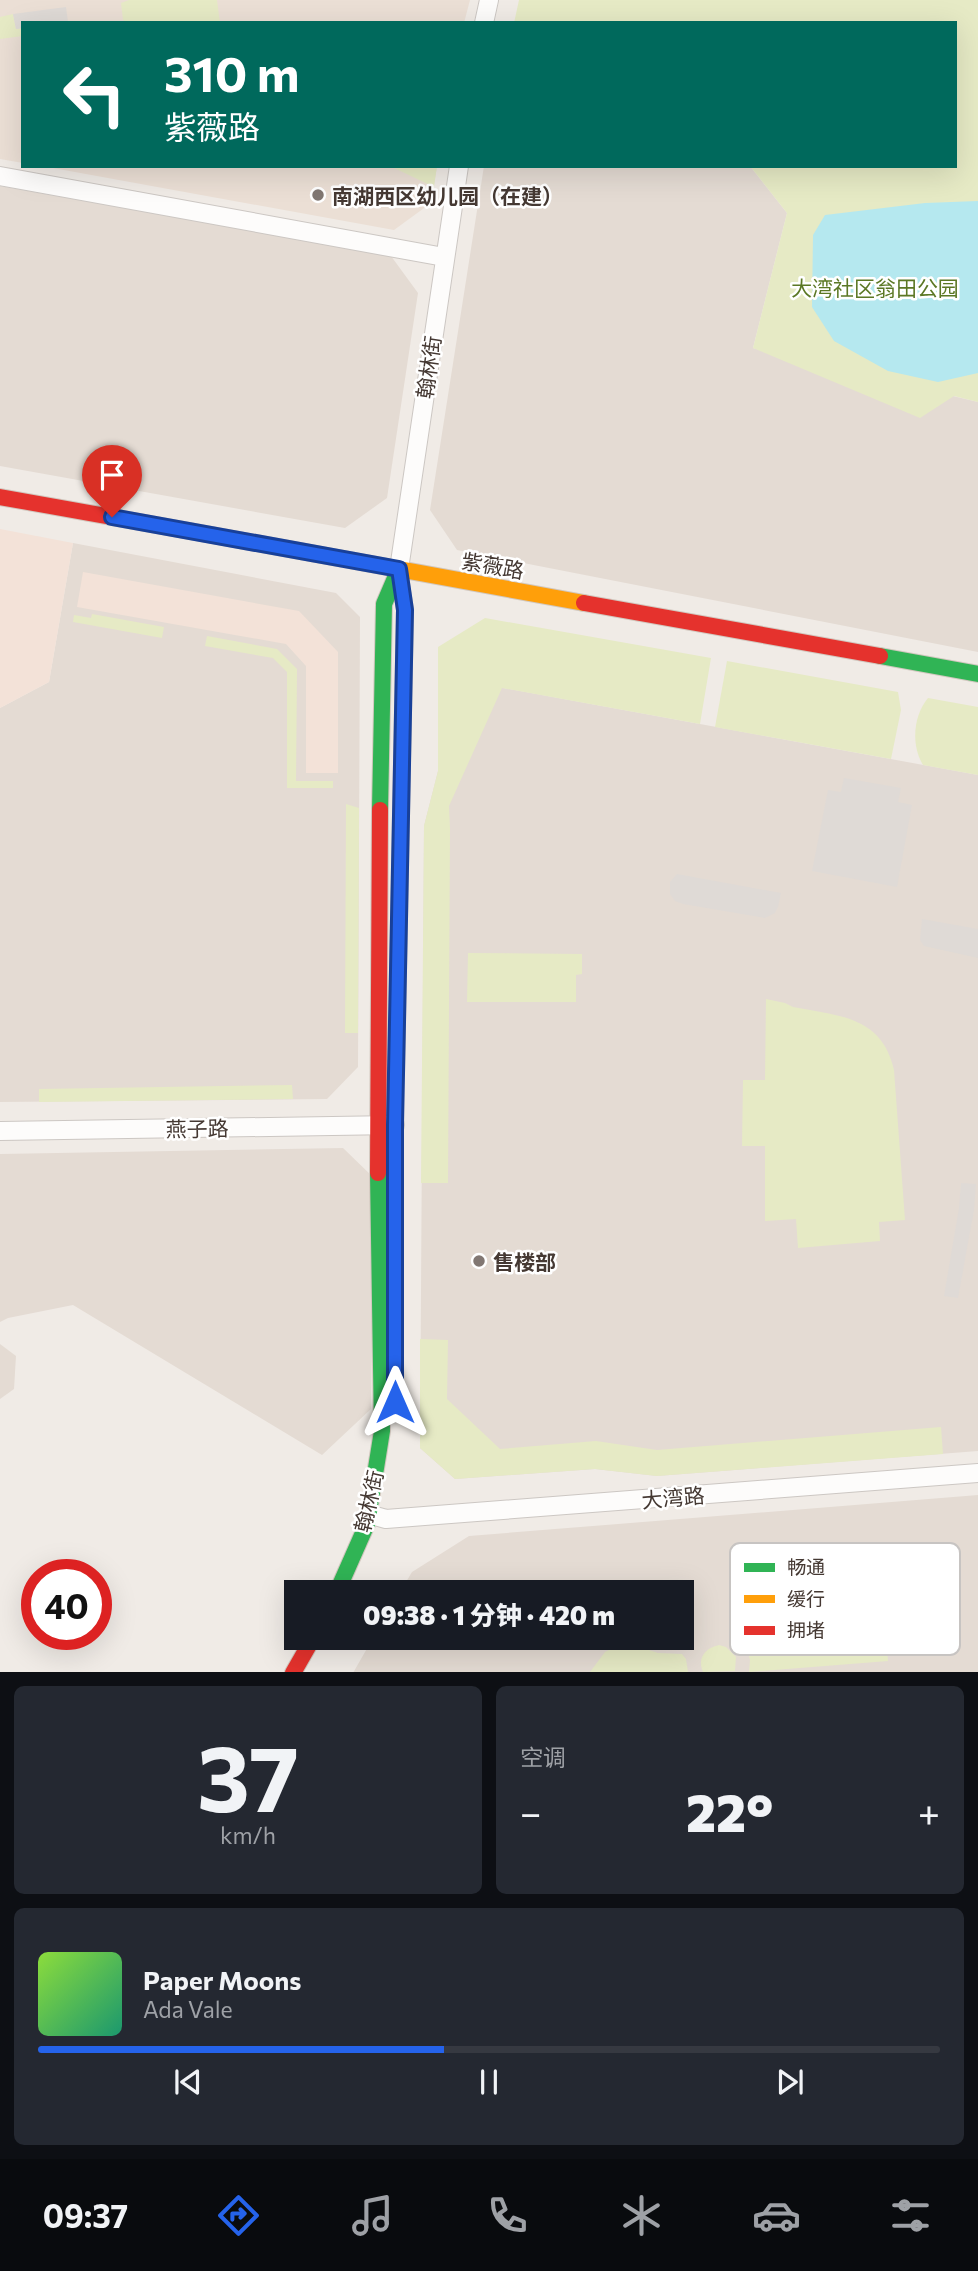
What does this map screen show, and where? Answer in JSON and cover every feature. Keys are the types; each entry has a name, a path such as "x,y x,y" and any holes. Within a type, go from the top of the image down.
{"street":[{"path":"484,21 489,0"},
{"name":"翰林街","path":"367,1564 381,1514 390,1125 384,604 399,569 459,168"},
{"path":"0,176 444,257"},
{"name":"紫薇路","path":"0,497 978,674"},
{"name":"翰林街","path":"396,1083 405,610 399,569"},
{"name":"燕子路","path":"0,1131 390,1125"},
{"name":"翰林街","path":"394,1457 395,1208"},
{"name":"大湾路","path":"381,1514 978,1473"},
{"name":"翰林街","path":"342,1580 367,1524 381,1514"},
{"path":"293,1672 306,1650"},
{"path":"308,1672 322,1650"}],"shaded area":[{"path":"0,0 470,0 465,21 21,21 21,163 0,159"},
{"path":"66,7 68,21 21,21 21,28 16,29 13,14"},
{"name":"南湖西区幼儿园（在建）","path":"53,168 437,168 431,203 394,230"},
{"path":"484,168 752,168 787,213 753,348 978,402 978,652 457,550 430,510"},
{"path":"0,186 391,256 418,293 387,498 345,528 0,466"},
{"path":"0,529 73,543 49,682 0,708"},
{"path":"73,543 336,593 360,617 358,1067 327,1099 0,1102 0,708 49,682"},
{"path":"83,572 299,611 338,652 338,773 306,773 306,666 286,644 77,607"},
{"path":"438,676 978,775 978,1451 657,1476 595,1469 455,1479 420,1448 424,826 438,771"},
{"path":"844,778 901,788 898,802 912,805 897,887 812,871 828,790 841,792"},
{"path":"677,874 781,893 778,907 775,913 765,918 683,904 675,901 670,894 670,882"},
{"path":"922,919 978,929 978,958 924,946 920,940"},
{"path":"343,1148 374,1178 371,1409 322,1455 73,1305 0,1322 0,1154"},
{"path":"961,1183 976,1184 958,1298 944,1296"},
{"path":"0,1344 16,1356 14,1389 0,1399"},
{"path":"978,1495 978,1672 354,1672 366,1650 694,1650 694,1580 407,1580 412,1572 469,1536"}],"green space":[{"path":"129,0 217,0 220,21 125,21 121,3"},
{"name":"大湾社区翁田公园","path":"519,0 978,0 978,402 954,396 920,418 753,348 787,213 752,168 957,168 957,21 514,21"},
{"path":"13,14 16,29 21,28 21,36 0,39 0,17"},
{"path":"394,168 437,168 434,187"},
{"path":"92,614 164,627 162,638 73,622 74,615 91,618"},
{"path":"485,618 711,658 700,724 502,688 449,806 448,1183 421,1183 424,826 438,771 438,647"},
{"path":"207,636 277,649 297,669 296,781 333,781 333,788 287,788 287,672 273,658 205,646"},
{"path":"727,661 898,692 901,710 891,759 715,727"},
{"path":"928,698 978,707 978,775 923,765 917,749 915,731 919,713"},
{"path":"346,804 359,808 358,1033 345,1033"},
{"path":"468,953 582,954 582,974 576,975 576,1002 467,1002"},
{"path":"766,999 856,1022 880,1039 888,1052 894,1070 905,1220 879,1222 880,1241 798,1248 796,1219 765,1221 765,1146 742,1146 743,1080 765,1080"},
{"path":"292,1085 293,1099 39,1102 39,1089"},
{"path":"420,1339 448,1340 447,1399 500,1449 596,1441 657,1450 941,1427 943,1454 657,1476 595,1469 455,1479 420,1448"},
{"path":"719,1645 726,1647 730,1655 736,1657 735,1671 703,1672 703,1654"},
{"path":"649,1650 682,1654 686,1659 688,1672 590,1672 605,1652"},
{"path":"749,1655 888,1655 888,1661 749,1672"}],"water":[{"path":"978,201 978,373 938,382 888,371 834,341 812,307 813,235 825,215 925,203"}],"traffic: fast":[{"path":"380,810 384,604 399,569"},
{"path":"396,1073 405,610 399,570"},
{"path":"880,656 978,674"},
{"path":"342,1580 367,1524 382,1431 378,1173"}],"traffic: slow":[{"path":"212,535 584,603"}],"traffic: jam":[{"path":"0,497 212,535"},
{"path":"584,603 880,656"},
{"path":"378,1173 380,810"},
{"path":"294,1672 306,1650"}],"place":[{"name":"南湖西区幼儿园（在建）","path":"318,195"},
{"name":"售楼部","path":"479,1261"}],"route":[{"path":"112,517 399,569 405,610 395,1125 395,1402"}]}
